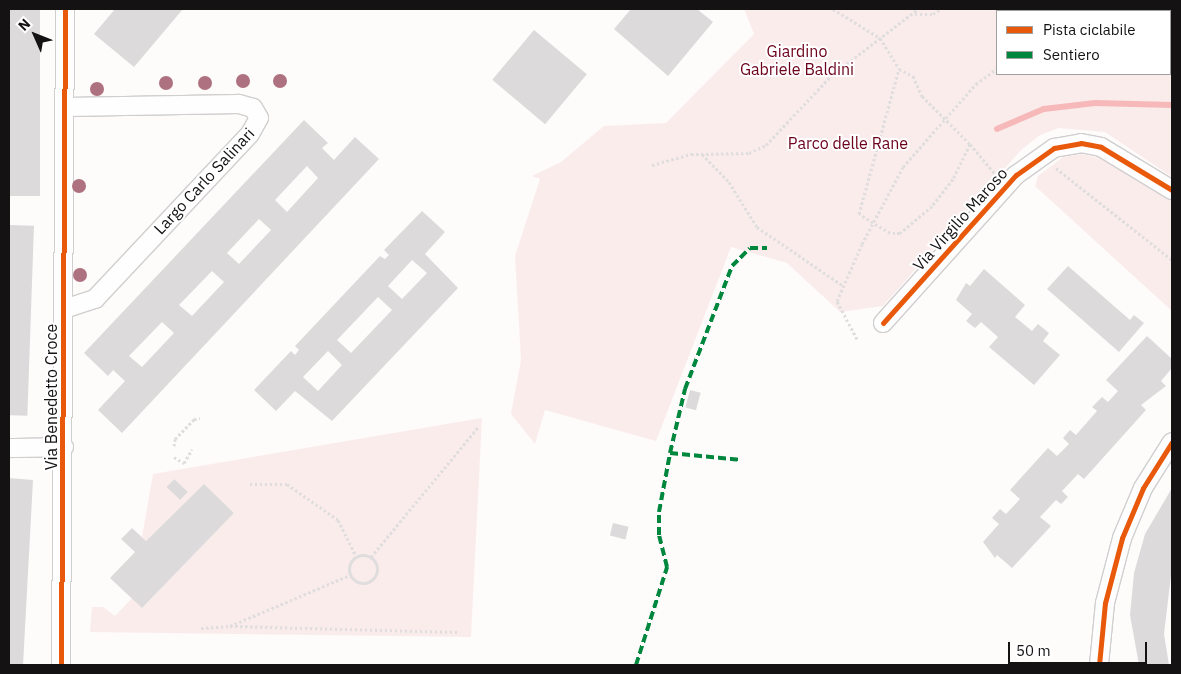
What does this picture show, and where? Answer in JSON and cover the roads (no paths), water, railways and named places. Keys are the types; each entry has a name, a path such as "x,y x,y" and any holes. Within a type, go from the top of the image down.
{"street":[{"name":"Via Benedetto Croce","path":"61,665 67,108 65,9"},
{"name":"Largo Carlo Salinari","path":"64,309 95,298 250,134 259,118 253,108 244,104 67,108"},
{"name":"Via Virgilio Maroso","path":"883,323 1006,186 1040,156 1062,145 1092,144 1122,156 1172,190"},
{"path":"1101,661 1105,603 1122,538 1143,488 1172,442"},
{"path":"9,448 64,447"}],"waterway":[{"path":"997,129 1044,109 1095,103 1172,105"}],"park label":[{"name":"Giardino Gabriele Baldini","path":"797,60"},
{"name":"Parco delle Rane","path":"848,143"}]}
